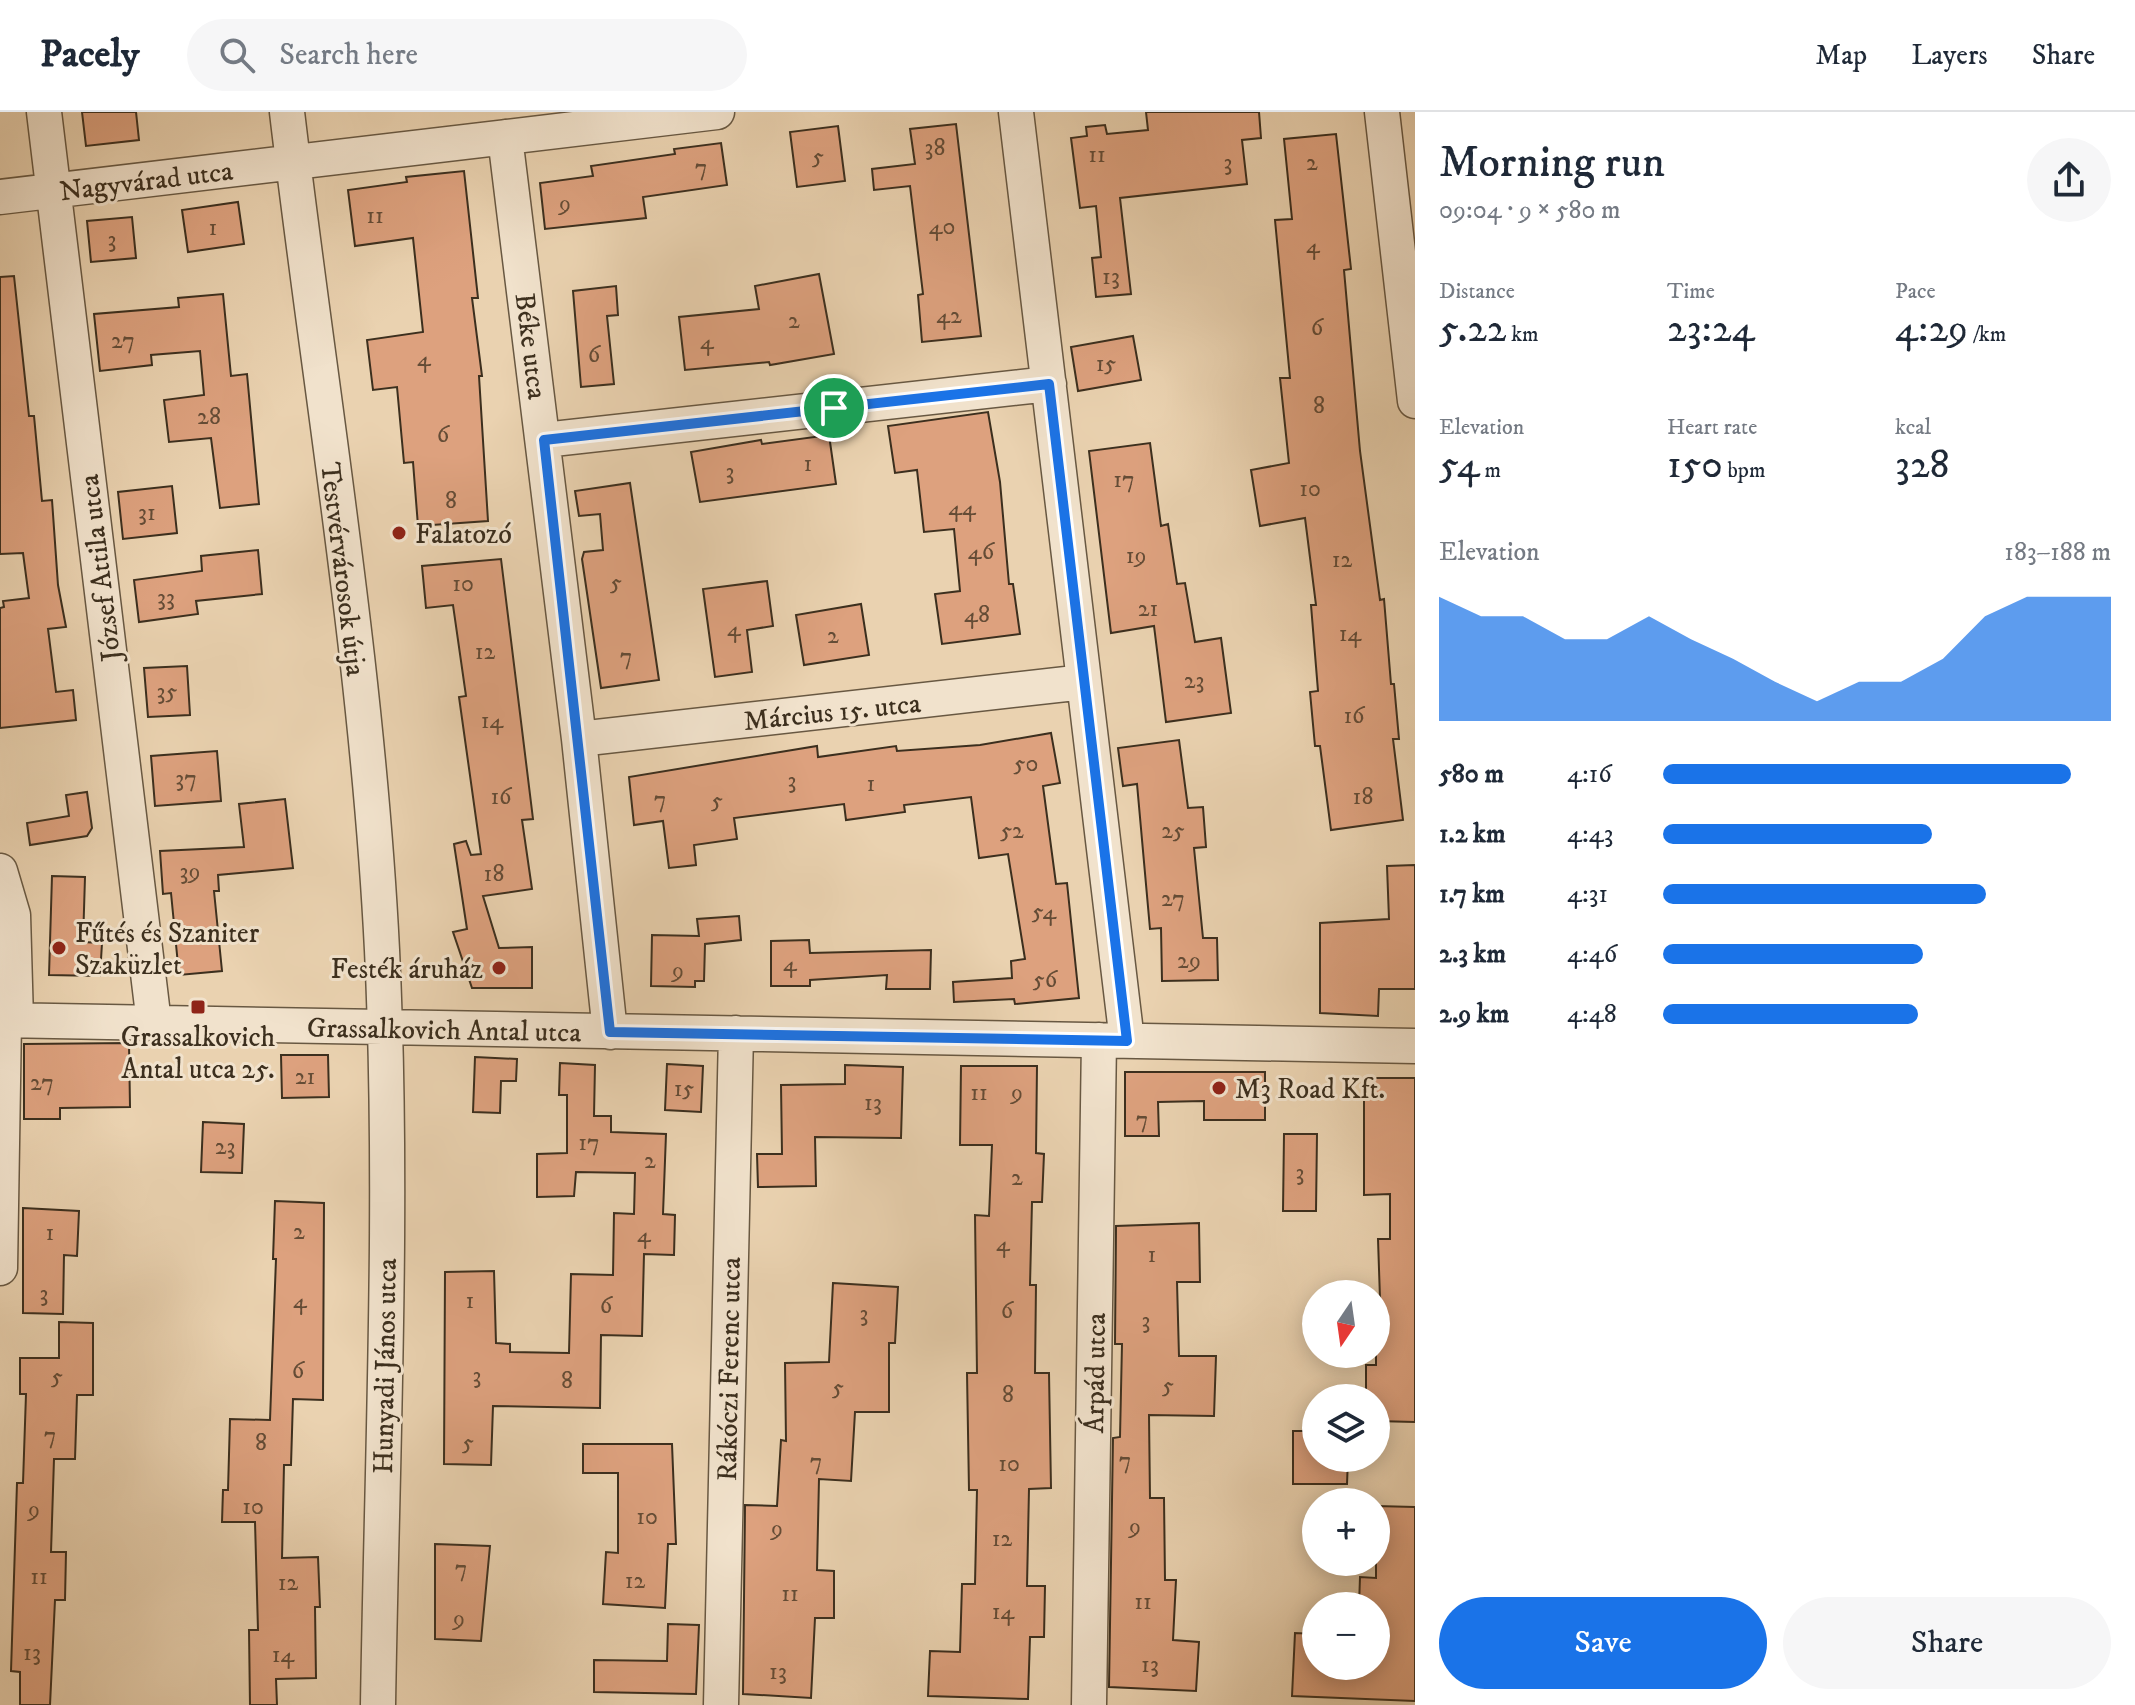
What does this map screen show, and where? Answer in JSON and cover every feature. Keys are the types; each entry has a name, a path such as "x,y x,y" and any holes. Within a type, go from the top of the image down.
{"street":[{"name":"József Attila utca","path":"44,112 154,1023"},
{"name":"Testvérvárosok útja","path":"287,112 357,663 382,949 384,1028"},
{"name":"Nagyvárad utca","path":"0,197 666,115 717,112"},
{"name":"Árpád utca","path":"1016,112 1084,682 1113,1041 1089,1705"},
{"path":"1382,112 1415,401"},
{"name":"Béke utca","path":"505,137 544,440 610,1032"},
{"path":"544,440 1049,384"},
{"name":"Március 15. utca","path":"579,739 1084,682"},
{"path":"0,871 13,915 0,1268"},
{"name":"Grassalkovich Antal utca","path":"7,1020 1415,1046"},
{"name":"Hunyadi János utca","path":"378,1705 386,1248 384,1028"},
{"name":"Rákóczi Ferenc utca","path":"721,1705 736,1033"}],"building":[{"path":"82,112 136,112 139,140 86,146"},
{"path":"1146,112 1259,112 1261,138 1242,140 1247,184 1120,198 1131,294 1096,297 1092,258 1101,257 1096,206 1080,208 1071,138 1087,136 1086,127 1105,125 1107,134 1148,130"},
{"path":"956,124 981,336 922,342 918,295 923,294 910,186 874,190 872,169 915,164 910,129"},
{"path":"838,126 845,181 797,187 790,132"},
{"path":"1336,134 1351,269 1344,270 1360,451 1380,600 1384,599 1391,684 1394,684 1399,739 1393,739 1403,820 1331,830 1320,746 1315,746 1310,692 1318,691 1311,605 1316,605 1305,518 1260,526 1251,470 1289,463 1280,378 1290,378 1275,220 1292,219 1284,139"},
{"path":"721,143 727,185 643,197 646,218 545,229 540,183 593,176 591,166 675,154 674,149"},
{"path":"464,171 478,298 472,298 482,376 479,376 488,521 418,526 413,462 404,463 397,387 373,390 367,340 423,332 413,238 355,246 348,190 407,182 406,177"},
{"path":"238,202 244,244 188,252 182,210"},
{"path":"132,217 136,258 91,262 87,221"},
{"path":"819,274 834,354 770,365 769,362 685,370 679,317 759,309 755,286"},
{"path":"14,276 29,416 34,416 42,501 52,500 58,585 66,627 48,629 56,692 73,690 76,720 0,728 0,608 4,607 3,601 29,598 23,553 0,554 0,277"},
{"path":"616,286 618,315 607,316 614,384 581,387 573,291"},
{"path":"223,294 231,376 247,374 259,504 220,508 211,438 169,442 164,400 204,395 200,351 151,355 152,365 100,371 94,314 179,307 178,298"},
{"path":"1133,336 1141,380 1078,391 1071,347"},
{"path":"988,412 1000,482 1009,584 1013,584 1020,634 942,644 935,594 960,591 954,529 924,532 917,470 895,473 888,426"},
{"path":"829,435 836,484 700,502 691,452 761,440 762,444"},
{"path":"1150,443 1161,526 1168,524 1177,584 1185,583 1195,642 1221,638 1231,713 1166,722 1154,626 1111,633 1089,451"},
{"path":"630,483 659,680 601,688 582,559 584,552 603,550 600,514 579,516 575,491"},
{"path":"172,486 177,533 123,539 118,492"},
{"path":"258,550 262,594 196,601 198,614 139,622 134,580 202,571 201,556"},
{"path":"501,559 533,819 522,820 532,889 483,896 499,948 532,947 532,988 472,988 453,932 467,929 454,844 466,841 471,855 481,854 459,697 466,696 453,605 426,608 422,566"},
{"path":"767,581 773,626 747,630 752,672 715,677 703,589"},
{"path":"861,604 869,655 804,665 796,615"},
{"path":"187,666 190,715 148,717 144,668"},
{"path":"1051,733 1060,783 1043,786 1056,884 1067,883 1079,998 1015,1004 1014,999 954,1002 953,982 1012,978 1011,961 1025,959 1008,854 979,858 971,797 904,805 905,812 846,820 844,804 734,818 737,839 694,845 696,865 669,868 663,821 634,825 629,777 817,746 818,757 896,746 897,751 980,745"},
{"path":"1179,740 1188,808 1203,807 1206,847 1194,848 1203,938 1217,938 1218,980 1162,981 1161,928 1150,929 1137,784 1123,786 1118,748"},
{"path":"217,751 221,801 155,806 151,756"},
{"path":"87,792 92,828 87,836 30,845 27,823 69,816 66,795"},
{"path":"285,799 293,868 218,875 219,891 214,891 222,971 179,975 171,893 163,894 160,851 244,847 239,804"},
{"path":"1415,865 1415,989 1379,989 1378,1016 1320,1013 1320,923 1389,919 1387,866"},
{"path":"52,876 85,877 83,942 102,943 100,976 49,975"},
{"path":"739,916 741,940 705,944 704,981 695,981 695,987 651,986 652,935 699,936 697,919"},
{"path":"809,940 810,953 931,950 930,989 886,989 887,975 810,980 810,986 771,986 771,941"},
{"path":"129,1043 130,1107 60,1108 60,1119 24,1119 24,1044"},
{"path":"281,1055 328,1055 329,1097 282,1098"},
{"path":"475,1057 517,1059 516,1081 501,1081 500,1113 473,1112"},
{"path":"560,1063 595,1065 594,1116 611,1116 611,1132 666,1134 663,1214 675,1215 674,1255 644,1254 642,1336 601,1335 600,1408 493,1406 491,1465 444,1464 445,1272 494,1271 496,1343 510,1344 510,1352 569,1353 571,1274 613,1275 614,1213 634,1214 635,1173 576,1172 574,1196 537,1197 537,1154 567,1153 567,1095 559,1095"},
{"path":"667,1064 703,1066 701,1112 665,1110"},
{"path":"845,1065 903,1067 901,1138 815,1137 816,1186 758,1187 757,1154 782,1154 781,1085 845,1084"},
{"path":"961,1066 1037,1066 1036,1153 1044,1154 1042,1202 1032,1202 1030,1285 1036,1285 1035,1373 1049,1373 1051,1488 1029,1489 1027,1586 1045,1586 1044,1637 1030,1637 1028,1699 928,1696 930,1651 960,1652 962,1584 975,1584 977,1490 969,1490 967,1373 977,1373 975,1215 989,1216 992,1145 960,1145"},
{"path":"1125,1072 1265,1072 1265,1120 1204,1120 1204,1101 1158,1102 1159,1136 1125,1136"},
{"path":"1364,1078 1415,1078 1415,1422 1390,1421 1390,1384 1366,1384 1366,1368 1390,1368 1390,1280 1379,1280 1378,1239 1390,1239 1390,1194 1364,1195"},
{"path":"203,1122 244,1124 242,1173 201,1172"},
{"path":"1284,1134 1317,1134 1316,1211 1283,1211"},
{"path":"275,1201 324,1203 323,1400 293,1399 291,1465 284,1465 282,1558 318,1557 320,1607 315,1607 316,1678 276,1679 277,1705 250,1705 249,1630 258,1630 255,1522 222,1522 223,1490 228,1490 230,1419 270,1420"},
{"path":"23,1208 79,1211 77,1256 64,1255 63,1314 23,1313"},
{"path":"1199,1223 1200,1282 1177,1282 1179,1356 1216,1356 1214,1416 1149,1415 1150,1498 1164,1498 1165,1580 1176,1580 1173,1640 1199,1642 1196,1691 1109,1687 1113,1438 1120,1437 1122,1344 1115,1344 1116,1226"},
{"path":"833,1283 898,1287 895,1343 889,1343 889,1412 855,1412 851,1481 819,1479 817,1570 834,1571 834,1618 815,1618 811,1698 743,1694 745,1505 777,1506 781,1440 786,1441 785,1363 829,1362"},
{"path":"59,1322 93,1323 93,1395 77,1395 75,1459 54,1459 51,1552 66,1552 65,1600 55,1600 50,1705 20,1705 20,1672 11,1671 17,1483 23,1483 26,1394 20,1394 20,1358 59,1358"},
{"path":"1293,1431 1302,1431 1302,1472 1347,1472 1347,1484 1293,1484"},
{"path":"583,1444 672,1444 676,1544 668,1544 665,1608 603,1604 606,1552 618,1553 618,1473 583,1473"},
{"path":"1390,1506 1415,1507 1415,1701 1292,1696 1295,1633 1302,1633 1302,1680 1390,1680 1390,1592 1359,1592 1360,1577 1390,1576"},
{"path":"435,1544 490,1546 481,1641 435,1639"},
{"path":"668,1624 699,1625 696,1694 594,1692 594,1660 667,1661"}],"place":[{"name":"Falatozó","path":"399,533"},
{"name":"Fűtés és Szaniter Szaküzlet","path":"59,948"},
{"name":"Festék áruház","path":"499,968"},
{"name":"Grassalkovich Antal utca 25.","path":"198,1007"},
{"name":"M3 Road Kft.","path":"1219,1088"}],"route":[{"path":"1049,384 1127,1041 610,1032 544,440 834,408 1049,384"}]}
